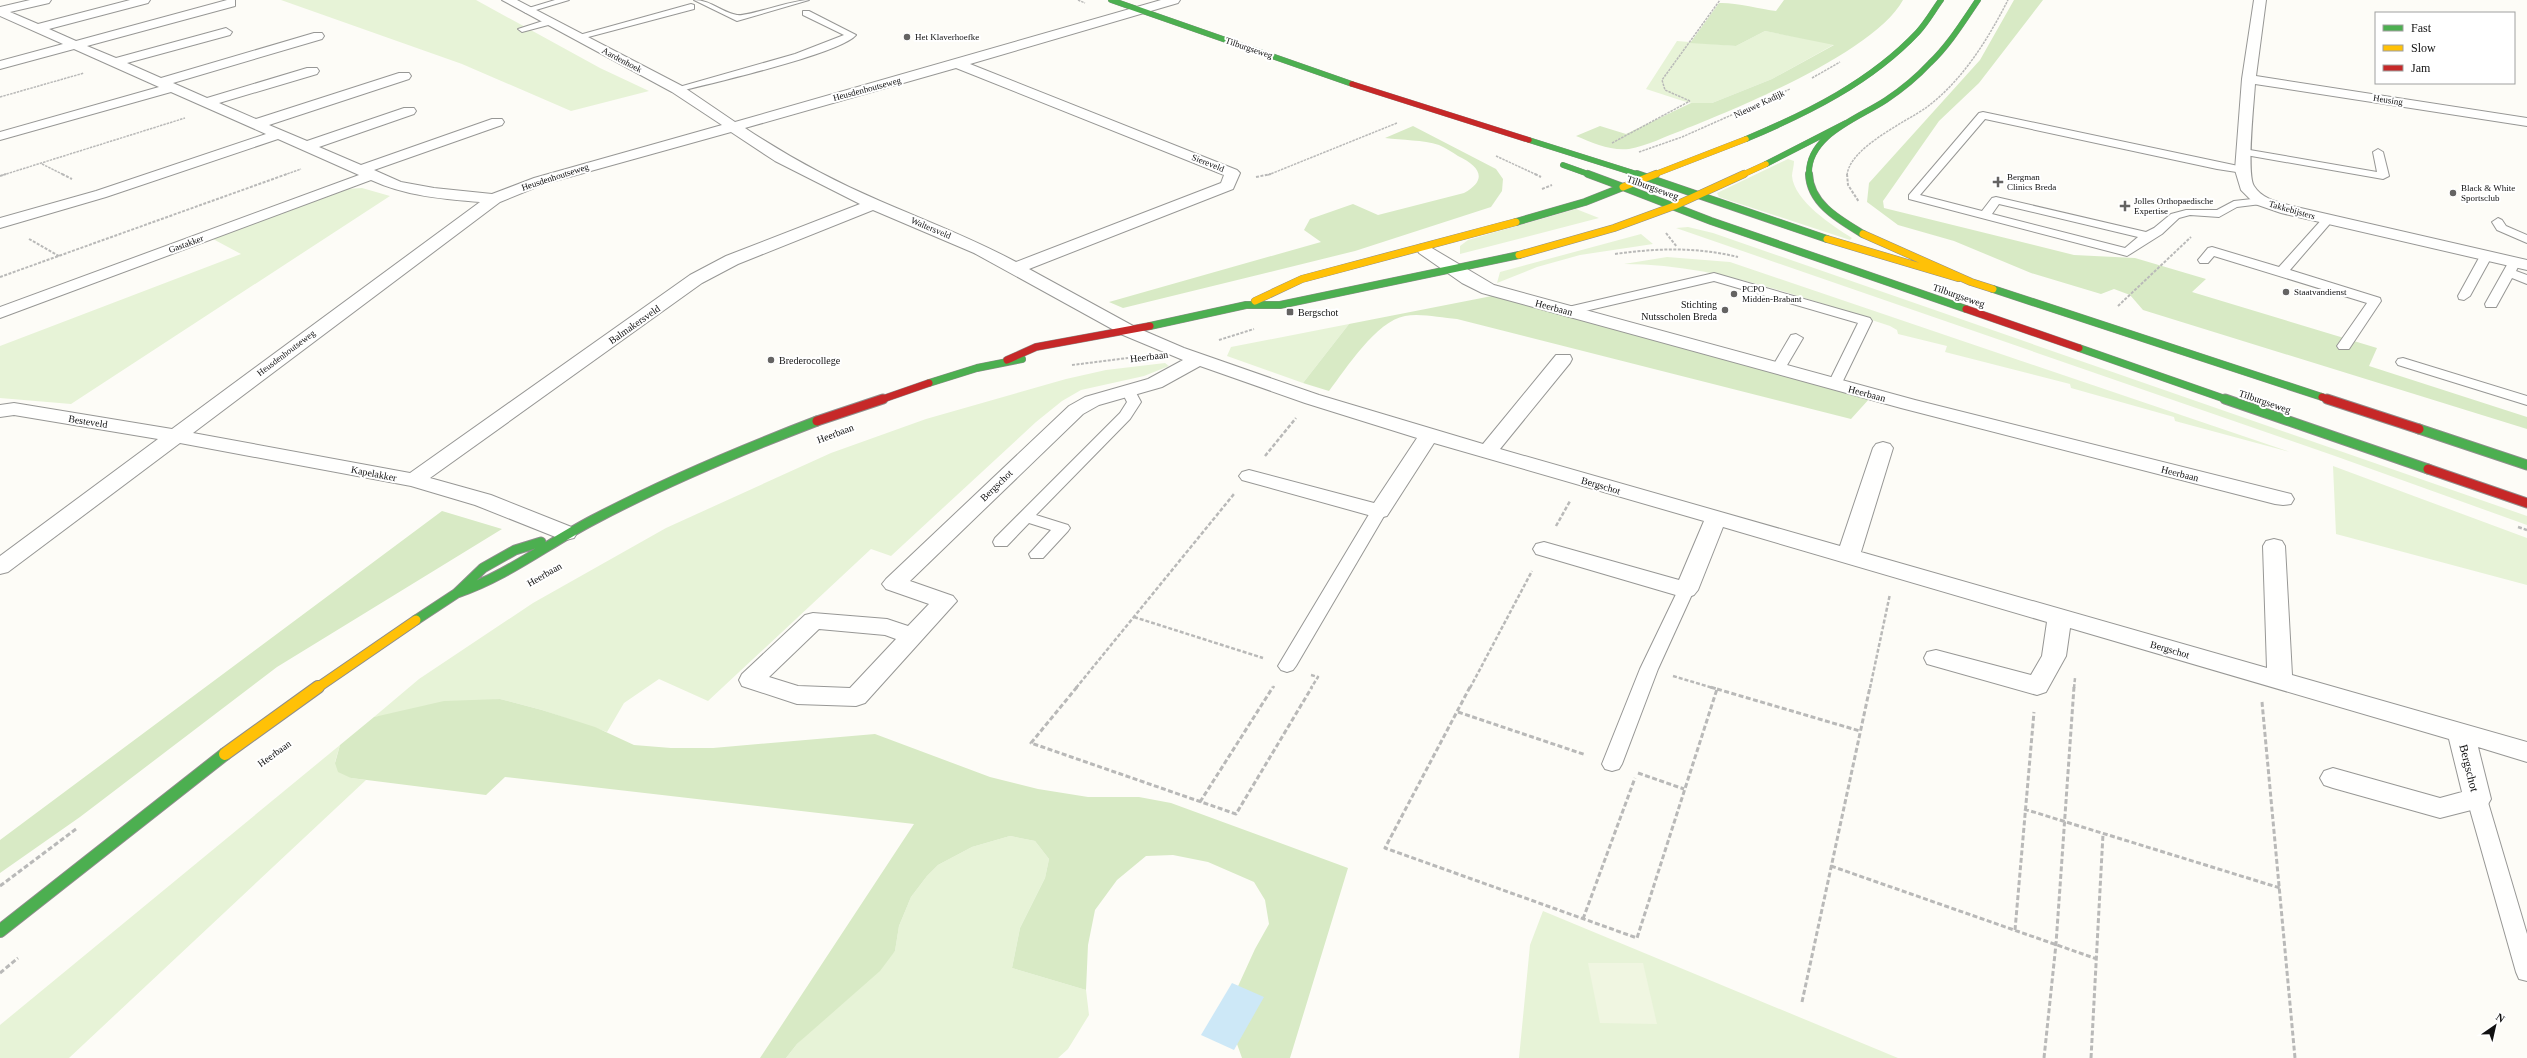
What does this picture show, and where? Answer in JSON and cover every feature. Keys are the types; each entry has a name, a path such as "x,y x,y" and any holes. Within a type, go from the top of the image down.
{"main road":[{"name":"Tilburgseweg","path":"1111,0 1387,96 1607,164 1864,252 1971,282 2527,464"},
{"path":"1623,188 1800,115 1859,80 1908,42 1941,0"},
{"path":"1674,206 1769,163 1846,123 1886,100 1923,70 1954,36 1978,0"},
{"name":"Tilburgseweg","path":"1387,96 1427,115 1484,136"},
{"name":"Tilburgseweg","path":"1846,123 1815,150 1806,166 1807,180 1814,195 1827,210 1852,228 1878,242 1971,282"},
{"name":"Tilburgseweg","path":"1556,162 1674,206 2527,504"},
{"name":"Heerbaan","path":"457,593 496,579 566,533 647,491 793,431 873,401 1007,360 1036,347 1071,339 1129,331 1246,305 1302,279 1425,249 1538,217 1623,188"},
{"name":"Heerbaan","path":"1246,305 1280,305 1456,270 1614,228 1674,206"},
{"name":"Heerbaan","path":"1059,353 1129,331"},
{"name":"Heerbaan","path":"1007,360 1037,357"},
{"name":"Heerbaan","path":"0,931 231,749 372,648 457,593 483,568 515,550 566,533"}],"street":[{"path":"0,12 45,0"},
{"path":"37,28 144,0"},
{"name":"Aardenhoek","path":"508,0 677,89 732,126"},
{"name":"Heusdenhoutseweg","path":"0,567 494,199 539,181 957,64 1174,0"},
{"name":"Takkebijsters","path":"2260,0 2249,79 2243,170 2246,187 2261,200 2328,219 2486,256 2517,267"},
{"path":"0,65 231,3"},
{"path":"0,12 397,186 434,194 494,199"},
{"path":"118,63 226,32"},
{"path":"0,136 89,111 167,84 318,36"},
{"name":"Siereveld","path":"957,64 1232,173 1228,186 1013,269"},
{"path":"213,105 312,71"},
{"path":"256,124 404,76"},
{"name":"Heusing","path":"2249,79 2527,122"},
{"path":"307,146 409,111"},
{"name":"Gastakker","path":"0,313 367,173 496,122"},
{"name":"Waltersveld","path":"732,126 780,158 874,204 980,249 1013,269 1129,331"},
{"path":"0,223 101,194 280,134"},
{"name":"Balmakersveld","path":"414,480 696,278 732,260 874,204"},
{"name":"Heerbaan","path":"1425,249 1488,289 1778,369 2283,500"},
{"name":"Bergschot","path":"1129,331 1177,352 1312,399 1429,435 2527,752"},
{"name":"Bergschot","path":"913,636 887,627 813,621 751,680 797,695 856,697 945,602 894,584 1076,410 1092,401 1129,392 1156,383 1200,359"},
{"path":"1486,452 1562,359"},
{"name":"Besteveld","path":"0,411 14,409 176,436"},
{"path":"1249,476 1379,511 1429,435"},
{"name":"Kapelakker","path":"176,436 414,480 484,500 566,533"},
{"path":"1848,556 1883,448"},
{"path":"1544,549 1686,590 1716,518"},
{"path":"2270,678 2274,546"},
{"path":"1936,658 2037,686 2054,656 2060,617"},
{"name":"Bergschot","path":"2333,778 2440,808 2477,799 2461,733"}],"lane":[{"path":"526,10 565,0"},
{"path":"776,0 786,5"},
{"path":"577,37 694,3 737,18 805,0"},
{"path":"677,89 819,50 847,40 851,35 806,13"},
{"path":"522,29 549,22"},
{"path":"2243,170 2217,166 1983,115 1913,197 2127,252 2147,236 2158,231 2175,216 2190,212 2219,214 2234,204 2261,200"},
{"path":"2244,152 2383,176 2378,152"},
{"path":"1984,216 1996,200 2147,236"},
{"path":"2282,272 2328,219"},
{"path":"2498,222 2501,228 2527,239"},
{"path":"2204,260 2212,252 2375,300 2344,346"},
{"path":"2464,296 2486,256"},
{"path":"2491,304 2517,267 2527,280"},
{"path":"1568,311 1714,277 1759,288 1864,321 1835,384"},
{"path":"1778,369 1796,338"},
{"path":"2403,362 2527,401"},
{"path":"1001,542 1125,416 1134,402 1129,392"},
{"path":"1287,666 1379,511"},
{"path":"1026,517 1062,528 1037,554"},
{"path":"1612,764 1649,669 1686,590"},
{"path":"2477,799 2527,972"}],"path":[{"path":"1608,146 1690,101 1665,90 1662,80 1720,0"},
{"path":"1811,79 1846,59"},
{"path":"0,97 118,63"},
{"name":"Nieuwe Kadijk","path":"1607,164 1682,138 1791,89"},
{"path":"0,176 213,105"},
{"path":"1230,180 1269,175 1404,120"},
{"path":"0,277 333,158"},
{"path":"2116,308 2219,214"},
{"name":"Heerbaan","path":"1068,366 1177,352"},
{"path":"1134,617 1318,677 1236,814 1031,743 1312,399"},
{"path":"1581,479 1385,848 1637,938 1717,689"},
{"path":"1802,1002 1895,570"},
{"path":"1200,802 1287,666"},
{"path":"1649,669 1860,732"},
{"path":"2044,1058 2056,944 2076,676"},
{"path":"2270,678 2280,888 2295,1058"},
{"path":"2015,930 2024,809 2037,686"},
{"path":"1458,712 1684,789"},
{"path":"1583,919 1637,772"},
{"path":"2024,809 2280,888"},
{"path":"2091,1058 2103,834"},
{"path":"1831,866 2096,959"},
{"path":"0,973 20,955"}],"green space":[{"path":"281,0 476,0 600,68 649,91 571,111 462,64"},
{"path":"1784,0 1903,0 1888,20 1865,39 1836,58 1737,108 1636,148 1608,148 1576,136 1600,126 1626,134 1691,103 1712,103 1772,79 1834,45 1765,31 1736,46 1690,43 1719,3 1776,11"},
{"path":"2014,0 2043,0 1979,83 1939,121 1883,201 1884,208 2074,255 2135,258 2206,279 2192,292 2377,348 2369,366 2527,417 2527,429 2143,310 2130,295 2114,289 2101,294 2031,273 1954,241 1898,225 1867,202 1869,183 1980,60"},
{"path":"1765,31 1835,44 1772,79 1712,103 1701,105 1646,89 1677,41 1736,46"},
{"path":"1413,126 1496,169 1503,179 1502,191 1491,207 1355,251 1123,308 1109,302 1321,242 1304,230 1310,219 1353,204 1378,215 1464,193 1477,183 1479,178 1476,168 1439,145 1412,140 1385,138"},
{"path":"1788,159 1794,161 1792,176 1794,185 1800,195 1825,220 1852,238 1850,240 1719,197 1717,193"},
{"path":"362,188 390,196 71,404 0,398 0,346 241,254 213,239 346,189"},
{"path":"1576,209 1599,218 1460,254 1460,246 1468,240"},
{"path":"1688,227 1713,233 2527,516 2527,525 2335,456 1676,228"},
{"path":"1641,234 1653,244 1580,255 1537,267 1497,283 1500,272"},
{"path":"1667,257 1730,262 2290,452 2175,421 2174,417 2071,388 2070,384 1945,352 1947,346 1898,334 1897,330 1890,326 1759,284 1693,270 1624,264"},
{"path":"1492,296 1870,398 1851,419 1457,319 1418,315 1405,316 1394,320 1383,327 1362,347 1329,391 1303,383 1349,324"},
{"path":"1349,324 1303,383 1227,356 1231,347"},
{"path":"1165,363 1169,366 1144,376 1081,390 1062,401 1036,422 891,556 871,549 708,701 659,679 624,703 607,732 542,710 500,699 374,717 419,679 533,603 666,528 831,453 926,419 1066,379 1106,370"},
{"path":"2333,466 2527,538 2527,585 2336,534"},
{"path":"442,511 502,529 277,667 80,817 0,873 0,840"},
{"path":"500,699 542,710 595,727 634,745 671,748 713,748 875,734 990,777 1038,789 1088,797 1139,797 1171,803 1348,868 1290,1058 1242,1058 1232,1030 1234,995 1255,949 1269,924 1265,900 1254,882 1208,862 1173,855 1146,856 1117,880 1095,910 1088,945 1086,990 1012,968 1020,928 1045,878 1049,859 1035,841 1010,836 972,847 938,865 927,876 911,897 899,926 895,951 880,971 797,1044 786,1058 760,1058 914,824 505,777 486,795 351,778 338,772 335,763 340,745 374,717 444,701"},
{"path":"340,745 335,762 351,778 366,780 69,1058 0,1058 0,1025"},
{"path":"1010,836 1035,841 1049,859 1045,878 1020,928 1012,968 1086,990 1089,1015 1068,1049 1058,1058 786,1058 797,1044 895,951 899,926 911,897 927,876 938,865 972,847"},
{"path":"1543,911 1898,1058 1519,1058 1530,945"},
{"path":"1588,963 1643,963 1657,1024 1600,1023"}],"water":[{"path":"1232,983 1264,997 1234,1050 1201,1035"}],"traffic: fast":[{"path":"1111,0 1352,84"},
{"path":"1746,139 1815,107 1838,94 1882,65 1918,32 1941,0"},
{"path":"1863,234 1843,222 1827,209 1815,196 1809,182 1808,168 1814,153 1827,138 1847,122 1886,100 1922,71 1938,55 1978,0"},
{"path":"1766,164 1846,123"},
{"path":"1529,140 1649,178 1827,239"},
{"path":"1563,165 1623,187"},
{"path":"1516,222 1585,202 1623,187"},
{"path":"1623,187 1711,221 1966,309"},
{"path":"1150,326 1246,305 1280,305 1519,255"},
{"path":"1993,289 2322,397"},
{"path":"2079,348 2428,469"},
{"path":"929,383 977,368 1022,359"},
{"path":"457,593 476,587 493,579 575,529 647,493 760,443 817,421"},
{"path":"2419,429 2527,465"},
{"path":"416,620 457,593 483,568 515,550 541,542"},
{"path":"0,931 225,754"}],"traffic: slow":[{"path":"1623,187 1746,139"},
{"path":"1519,255 1614,228 1674,206 1766,164"},
{"path":"1255,301 1302,279 1516,222"},
{"path":"1863,234 1971,282 1993,289"},
{"path":"1827,239 1958,278"},
{"path":"225,754 372,648 416,620"}],"traffic: jam":[{"path":"1352,84 1529,140"},
{"path":"1966,309 2079,348"},
{"path":"1007,360 1036,347 1150,326"},
{"path":"817,421 929,383"},
{"path":"2322,397 2419,429"},
{"path":"2428,469 2527,503"}],"place":[{"name":"Het Klaverhoefke","path":"907,37"},
{"name":"Bergman Clinics Breda","path":"1998,182"},
{"name":"Black & White Sportsclub","path":"2453,193"},
{"name":"Jolles Orthopaedische Expertise","path":"2125,206"},
{"name":"Staatvandienst","path":"2286,292"},
{"name":"PCPO Midden-Brabant","path":"1734,294"},
{"name":"Stichting Nutsscholen Breda","path":"1725,310"},
{"name":"Bergschot","path":"1290,312"},
{"name":"Brederocollege","path":"771,360"}]}
